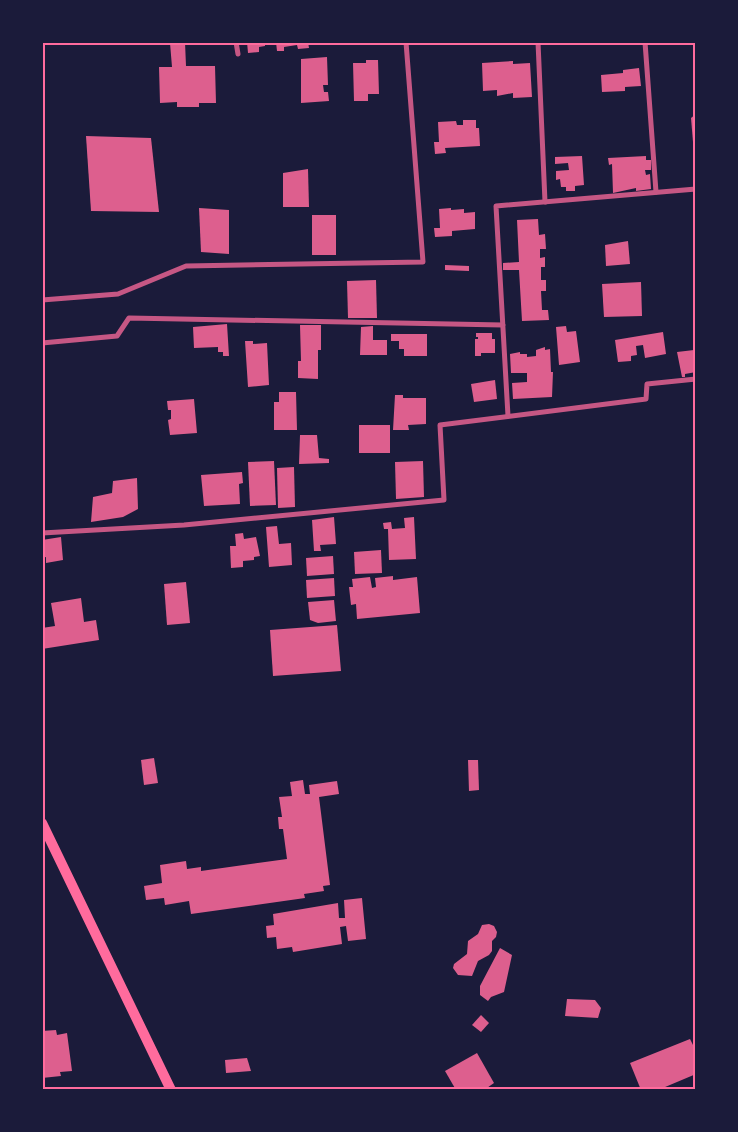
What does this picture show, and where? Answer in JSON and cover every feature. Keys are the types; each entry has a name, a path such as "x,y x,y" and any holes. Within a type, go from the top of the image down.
{"main road":[{"path":"42,824 171,1090"}],"street":[{"path":"236,42 238,54"},
{"path":"42,300 118,294 186,266 423,262 406,42"},
{"path":"538,42 545,202"},
{"path":"645,42 656,192"},
{"path":"508,416 496,206 696,189"},
{"path":"42,343 117,336 129,318 503,325"},
{"path":"42,533 184,525 444,500 440,425 646,399 647,384 696,379"}],"building":[{"path":"185,42 186,66 215,66 216,103 199,103 199,107 177,107 177,102 160,103 159,67 172,67 170,43"},
{"path":"247,42 265,42 265,46 259,47 259,52 248,53"},
{"path":"276,42 308,42 309,48 298,49 297,45 284,47 284,51 277,51"},
{"path":"327,57 328,85 323,85 324,92 328,92 329,101 301,103 301,59"},
{"path":"366,60 378,60 379,94 368,94 368,101 354,101 353,63 366,63"},
{"path":"513,61 513,64 530,63 532,97 513,98 513,93 497,96 497,90 483,91 482,63"},
{"path":"639,68 641,86 625,87 625,91 602,92 601,75 623,73 623,70"},
{"path":"696,114 696,142 693,142 691,118"},
{"path":"463,120 476,120 476,128 479,128 480,146 445,148 446,153 435,154 434,142 439,142 438,122 456,121 457,125 463,125"},
{"path":"86,136 151,138 159,212 91,211"},
{"path":"582,156 584,185 575,186 575,191 566,191 566,187 561,187 560,179 556,180 556,171 569,170 568,163 555,164 555,157"},
{"path":"646,156 646,160 651,160 651,170 645,170 646,175 650,174 651,189 636,191 636,188 613,193 612,164 609,165 608,158"},
{"path":"308,169 309,207 283,207 283,173"},
{"path":"199,208 229,210 229,254 201,252"},
{"path":"451,208 451,210 464,209 464,213 475,212 475,229 452,231 452,236 435,237 434,228 440,228 439,209"},
{"path":"312,215 336,215 336,255 312,255"},
{"path":"538,219 539,235 545,234 546,249 540,249 540,258 545,257 545,267 541,267 541,280 546,280 546,291 541,291 542,310 548,310 549,320 522,321 519,270 503,270 503,263 519,262 517,220"},
{"path":"628,241 630,264 606,266 605,245"},
{"path":"445,265 469,266 469,271 445,270"},
{"path":"376,280 377,318 348,318 347,281"},
{"path":"641,282 642,316 604,317 602,284"},
{"path":"227,324 229,356 223,356 223,352 218,352 218,347 194,348 193,327"},
{"path":"300,325 321,325 321,350 318,350 318,379 298,378 298,361 301,361"},
{"path":"373,326 373,340 387,340 387,355 360,355 361,327"},
{"path":"566,326 567,332 576,331 580,362 559,365 556,327"},
{"path":"663,332 666,354 645,358 643,345 636,346 637,355 631,356 631,361 618,362 615,340"},
{"path":"476,333 492,333 492,339 495,339 495,353 481,353 481,356 475,356 475,339 478,339"},
{"path":"391,334 427,334 427,356 404,356 404,349 399,349 399,341 391,341"},
{"path":"245,341 253,341 253,344 267,343 269,385 248,387"},
{"path":"545,347 545,350 550,349 551,372 553,372 552,397 513,399 512,383 527,382 527,373 511,373 510,354 520,352 520,354 527,354 527,357 536,356 536,350"},
{"path":"694,350 696,372 685,374 685,377 682,377 677,352"},
{"path":"495,380 497,399 474,402 471,384"},
{"path":"279,392 296,392 297,430 274,430 274,402 279,402"},
{"path":"395,395 403,395 403,398 426,398 426,424 408,425 409,430 393,430"},
{"path":"194,399 197,433 170,435 168,420 171,419 171,410 168,410 167,401"},
{"path":"359,425 390,425 390,453 359,453"},
{"path":"300,435 317,435 319,458 329,459 329,463 299,464"},
{"path":"274,461 276,505 250,506 248,462"},
{"path":"423,461 424,497 396,499 395,462"},
{"path":"294,467 295,507 278,508 277,468"},
{"path":"242,472 243,483 239,484 240,504 204,506 201,475"},
{"path":"137,478 138,509 123,517 91,522 93,497 112,493 113,481"},
{"path":"334,517 336,544 320,545 321,551 314,551 312,520"},
{"path":"414,517 416,559 389,560 388,529 384,529 383,523 391,522 392,529 405,528 404,518"},
{"path":"277,526 279,544 291,543 292,565 269,567 266,527"},
{"path":"243,533 244,539 256,537 260,556 254,557 254,560 243,561 243,567 231,568 230,546 236,546 235,534"},
{"path":"61,537 63,560 46,563 46,557 42,558 42,540"},
{"path":"381,550 382,573 355,574 354,552"},
{"path":"333,556 334,574 307,576 306,558"},
{"path":"393,576 393,580 417,577 420,613 357,619 356,604 351,605 349,587 353,587 352,579 370,577 372,588 376,587 375,578"},
{"path":"334,578 335,596 307,598 306,580"},
{"path":"186,582 190,623 167,625 164,584"},
{"path":"81,598 84,622 96,620 99,640 42,649 42,628 55,626 51,603"},
{"path":"334,600 336,621 318,623 310,620 308,602"},
{"path":"337,625 341,671 273,676 270,630"},
{"path":"154,758 158,783 144,785 141,760"},
{"path":"468,760 478,760 479,790 469,791"},
{"path":"303,780 305,794 310,794 309,785 337,781 339,794 319,797 330,885 323,886 324,891 304,894 305,898 191,914 189,901 165,905 164,898 146,900 144,886 162,883 160,865 186,861 187,869 201,867 201,871 287,859 283,829 279,829 278,817 282,817 279,797 292,796 290,782"},
{"path":"362,898 366,939 348,941 346,926 340,927 342,944 293,952 292,947 277,949 276,937 267,938 266,926 274,925 273,914 338,903 339,918 345,918 344,900"},
{"path":"489,924 494,926 497,932 496,937 492,941 492,951 489,955 478,961 472,976 458,975 453,968 454,964 467,954 468,941 478,934 482,925"},
{"path":"500,948 512,955 504,992 491,997 488,1001 480,995 480,986"},
{"path":"567,999 595,1000 601,1008 598,1018 565,1016"},
{"path":"481,1015 489,1023 481,1032 472,1025"},
{"path":"56,1030 57,1035 67,1033 72,1071 60,1072 61,1076 42,1078 42,1031"},
{"path":"690,1039 696,1051 696,1074 658,1090 641,1090 630,1063"},
{"path":"477,1053 494,1083 484,1090 456,1090 445,1071"},
{"path":"247,1058 251,1071 226,1073 225,1060"}]}
